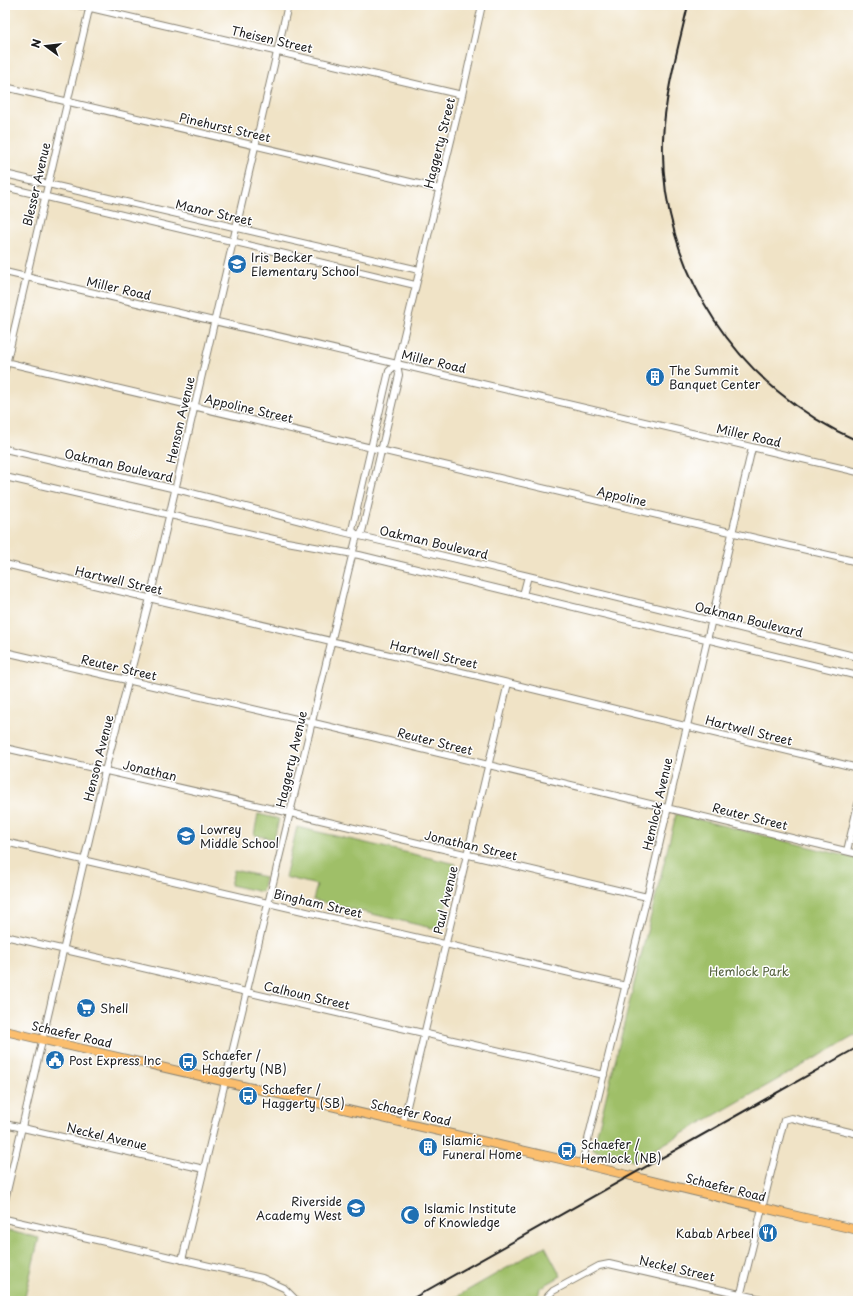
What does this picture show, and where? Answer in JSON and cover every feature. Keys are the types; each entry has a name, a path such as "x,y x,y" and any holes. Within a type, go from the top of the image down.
{"main road":[{"name":"Schaefer Road","path":"5,1031 403,1122 858,1230"}],"street":[{"name":"Theisen Street","path":"78,5 90,6 277,52 462,95"},
{"path":"232,241 288,5"},
{"name":"Haggerty Street","path":"415,285 440,188 482,5"},
{"name":"Blesser Avenue","path":"6,364 90,6"},
{"name":"Pinehurst Street","path":"5,87 440,188"},
{"name":"Manor Street","path":"5,174 419,270"},
{"name":"Manor Street","path":"5,187 415,285"},
{"name":"Henson Avenue","path":"5,1200 105,771 150,598 232,241"},
{"name":"Miller Road","path":"5,272 858,472"},
{"name":"Haggerty Avenue","path":"224,1082 352,554 357,535 362,532 372,491 399,375 396,364 415,285"},
{"name":"Appoline Street","path":"6,364 381,450"},
{"name":"Haggerty Avenue","path":"357,535 352,530 389,371 396,364"},
{"path":"382,401 392,404"},
{"name":"Hemlock Avenue","path":"582,1164 626,986 752,448"},
{"name":"Oakman Boulevard","path":"5,449 175,489 858,657"},
{"name":"Appoline","path":"381,450 858,562"},
{"path":"5,477 287,542 352,554 858,676"},
{"path":"362,488 372,491"},
{"name":"Hartwell Street","path":"5,564 508,683 858,768"},
{"path":"523,595 528,576"},
{"name":"Reuter Street","path":"5,652 311,722 858,854"},
{"name":"Paul Avenue","path":"403,1122 508,683"},
{"name":"Jonathan","path":"5,748 289,813"},
{"path":"847,851 858,804"},
{"name":"Jonathan Street","path":"289,813 647,897"},
{"name":"Bingham Street","path":"5,842 626,986"},
{"name":"Calhoun Street","path":"5,936 604,1075"},
{"path":"182,1260 224,1082"},
{"path":"739,1301 782,1123 786,1118 791,1118 858,1134"},
{"name":"Neckel Avenue","path":"5,1124 204,1169"},
{"path":"5,1219 270,1281 284,1288 297,1301"},
{"name":"Neckel Street","path":"546,1301 548,1296 553,1291 599,1266 610,1264 771,1301"}],"green space":[{"path":"258,814 279,819 274,839 254,835"},
{"name":"Hemlock Park","path":"676,814 858,859 858,1034 634,1161 593,1150"},
{"name":"Lowrey Middle School","path":"297,827 456,864 440,930 313,900 317,885 285,877"},
{"path":"234,870 265,877 262,892 230,885"},
{"path":"5,1230 39,1238 24,1301 5,1301"},
{"path":"545,1246 561,1276 540,1288 537,1301 449,1301"}],"railway":[{"path":"688,5 669,88 663,139 665,188 675,235 692,279 714,320 743,357 777,390 815,419 858,441"},
{"path":"408,1301 858,1047"}],"place":[{"name":"Iris Becker Elementary School","path":"237,264"},
{"name":"The Summit Banquet Center","path":"655,377"},
{"name":"Lowrey Middle School","path":"186,836"},
{"name":"Shell","path":"86,1008"},
{"name":"Post Express Inc","path":"55,1060"},
{"name":"Schaefer / Haggerty (NB)","path":"188,1062"},
{"name":"Schaefer / Haggerty (SB)","path":"248,1096"},
{"name":"Islamic Funeral Home","path":"428,1147"},
{"name":"Schaefer / Hemlock (NB)","path":"567,1151"},
{"name":"Riverside Academy West","path":"356,1208"},
{"name":"Islamic Institute of Knowledge","path":"410,1215"},
{"name":"Kabab Arbeel","path":"768,1233"}]}
